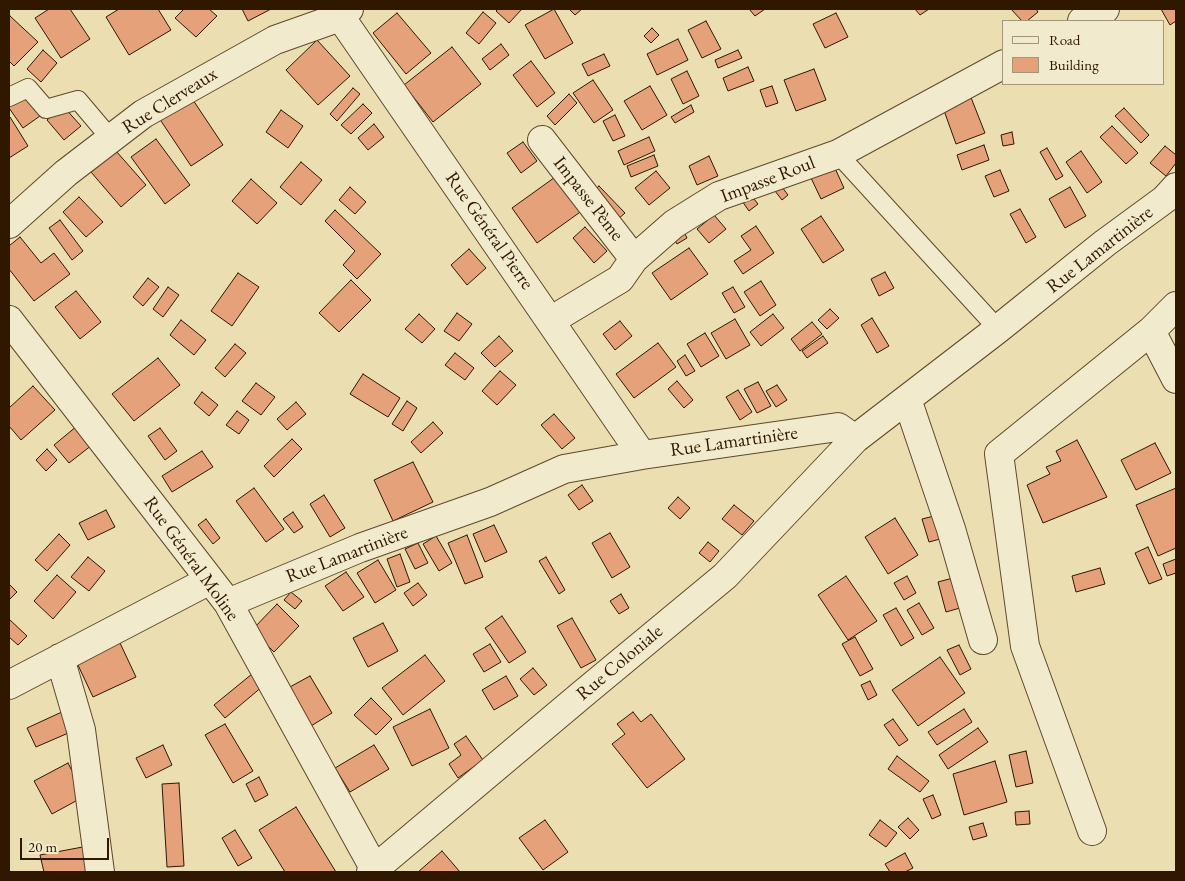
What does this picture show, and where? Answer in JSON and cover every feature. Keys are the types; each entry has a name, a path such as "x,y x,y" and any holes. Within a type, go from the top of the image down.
{"street":[{"path":"1084,20 1105,9"},
{"name":"Rue Clerveaux","path":"9,224 66,173 143,114 275,40 341,12"},
{"name":"Rue Général Pierre","path":"341,12 642,455"},
{"name":"Impasse Roul","path":"550,321 620,278 634,259 674,224 719,196 838,154 1002,65"},
{"name":"Impasse Pème","path":"542,140 634,259"},
{"name":"Rue Lamartinière","path":"228,603 360,548 490,502 564,468 838,427 855,439 998,329 1105,243 1165,200 1176,187"},
{"path":"1092,831 1025,646 999,454 1151,331 1176,306"},
{"name":"Rue Général Moline","path":"9,320 228,603 373,870"},
{"path":"1151,331 1176,379"},
{"path":"907,399 951,529 983,640"},
{"name":"Rue Coloniale","path":"373,870 725,576 855,439"},
{"path":"9,685 210,580"},
{"path":"60,658 80,730 100,872"}],"lane":[{"path":"9,97 28,88 46,109 78,100 111,139"},
{"path":"838,154 998,329"}],"building":[{"path":"49,9 70,9 90,39 61,58 35,18"},
{"path":"119,9 158,9 171,30 129,55 106,17"},
{"path":"184,9 209,9 217,16 196,37 175,18"},
{"path":"242,9 271,9 248,21"},
{"path":"498,9 522,9 509,23 496,11"},
{"path":"554,9 573,43 545,59 525,25"},
{"path":"569,9 582,9 575,15"},
{"path":"749,9 765,9 755,16"},
{"path":"915,9 929,9 920,15"},
{"path":"1011,9 1036,9 1038,12 1028,20 1021,20"},
{"path":"1161,9 1176,9 1176,21 1170,25"},
{"path":"483,12 496,23 479,44 466,33"},
{"path":"397,13 431,53 406,74 373,33"},
{"path":"836,13 848,37 825,48 813,24"},
{"path":"10,16 38,42 14,66 9,61"},
{"path":"706,21 721,49 702,58 688,30"},
{"path":"652,28 659,35 651,43 644,36"},
{"path":"678,39 688,60 657,75 647,54"},
{"path":"317,40 350,76 318,105 286,70"},
{"path":"501,44 509,55 490,70 482,59"},
{"path":"452,47 481,84 433,122 404,85"},
{"path":"43,50 57,63 41,82 27,69"},
{"path":"738,50 742,58 718,68 715,60"},
{"path":"604,54 610,66 588,76 582,64"},
{"path":"531,61 555,93 537,107 513,75"},
{"path":"748,67 754,81 728,91 723,78"},
{"path":"814,69 826,100 796,111 784,80"},
{"path":"687,71 699,96 683,104 671,79"},
{"path":"593,80 613,110 594,123 573,93"},
{"path":"650,86 667,115 642,130 624,101"},
{"path":"772,86 778,103 766,107 760,90"},
{"path":"353,88 360,94 337,121 330,114"},
{"path":"24,94 40,116 23,128 9,108 9,104"},
{"path":"569,94 577,103 555,125 547,116"},
{"path":"970,95 985,133 956,144 942,105"},
{"path":"191,97 223,145 191,166 159,118"},
{"path":"363,104 372,113 351,134 341,125"},
{"path":"691,105 694,112 675,123 671,117"},
{"path":"63,106 81,126 64,140 47,120"},
{"path":"1124,108 1149,135 1141,143 1115,116"},
{"path":"281,110 303,126 288,148 266,132"},
{"path":"615,115 625,136 613,141 603,121"},
{"path":"9,117 28,146 9,158"},
{"path":"374,124 384,137 368,150 358,138"},
{"path":"1112,126 1138,153 1126,164 1100,137"},
{"path":"1012,132 1014,144 1003,146 1001,135"},
{"path":"649,137 655,151 624,165 618,151"},
{"path":"156,139 190,185 165,204 131,157"},
{"path":"523,142 537,161 521,173 507,153"},
{"path":"984,145 989,160 962,170 957,155"},
{"path":"1165,146 1176,155 1176,163 1166,176 1150,163"},
{"path":"1047,148 1063,176 1056,180 1040,152"},
{"path":"116,151 146,185 121,207 91,172"},
{"path":"1081,151 1102,182 1087,193 1066,162"},
{"path":"654,155 658,166 631,177 627,166"},
{"path":"709,156 718,176 697,185 689,166"},
{"path":"301,162 322,180 301,205 280,187"},
{"path":"834,166 844,188 821,199 811,178"},
{"path":"1000,170 1009,191 994,197 985,176"},
{"path":"656,171 670,188 649,205 635,188"},
{"path":"558,175 583,210 537,243 512,208"},
{"path":"251,179 277,203 257,224 232,201"},
{"path":"599,186 625,213 616,221 590,194"},
{"path":"350,187 366,202 355,214 339,200"},
{"path":"782,187 788,195 782,200 775,191"},
{"path":"1070,187 1086,216 1065,228 1049,199"},
{"path":"750,194 758,204 749,211 742,201"},
{"path":"79,197 103,222 86,237 63,212"},
{"path":"1020,209 1036,237 1026,243 1010,214"},
{"path":"335,210 381,254 357,279 343,265 355,251 325,221"},
{"path":"714,215 726,229 709,243 697,229"},
{"path":"821,216 844,250 823,263 801,229"},
{"path":"60,220 83,251 72,260 49,228"},
{"path":"681,226 687,238 677,244 670,232"},
{"path":"756,226 774,253 743,274 734,261 751,250 741,236"},
{"path":"585,227 607,251 594,263 573,238"},
{"path":"20,237 41,263 54,253 70,274 34,301 9,269 9,246"},
{"path":"689,248 708,274 671,300 652,273"},
{"path":"469,249 486,268 467,285 451,265"},
{"path":"885,272 894,288 879,296 871,279"},
{"path":"238,273 259,287 232,326 211,311"},
{"path":"148,278 159,287 143,306 133,297"},
{"path":"351,280 371,300 339,332 319,313"},
{"path":"761,281 776,305 760,316 744,292"},
{"path":"168,287 179,295 163,317 153,309"},
{"path":"733,287 745,307 734,313 722,293"},
{"path":"76,291 101,322 80,339 55,307"},
{"path":"830,309 839,318 827,329 818,320"},
{"path":"457,313 472,324 459,341 444,331"},
{"path":"419,314 435,329 422,343 405,329"},
{"path":"773,314 784,328 761,346 750,332"},
{"path":"872,318 889,346 877,353 861,325"},
{"path":"735,319 750,345 726,359 711,333"},
{"path":"181,320 206,340 194,355 170,335"},
{"path":"620,321 632,336 615,350 603,334"},
{"path":"812,322 822,334 800,351 791,339"},
{"path":"705,333 719,356 701,367 687,344"},
{"path":"499,336 513,351 495,367 481,353"},
{"path":"823,336 828,343 807,358 802,351"},
{"path":"658,343 676,367 634,398 616,374"},
{"path":"235,344 246,353 225,377 215,368"},
{"path":"455,353 474,368 465,380 445,365"},
{"path":"685,355 695,371 686,376 677,361"},
{"path":"158,358 180,385 134,421 112,394"},
{"path":"500,371 516,385 497,405 482,391"},
{"path":"363,374 400,398 388,417 350,394"},
{"path":"677,381 693,400 684,408 668,389"},
{"path":"758,382 771,406 757,413 744,389"},
{"path":"256,383 275,397 261,415 242,401"},
{"path":"777,385 787,400 776,407 766,391"},
{"path":"33,386 55,410 21,440 9,426 9,408"},
{"path":"738,390 752,412 740,420 726,397"},
{"path":"202,392 218,405 209,416 194,403"},
{"path":"407,401 417,408 403,431 392,424"},
{"path":"296,402 306,414 287,430 277,419"},
{"path":"237,411 249,420 239,434 226,425"},
{"path":"554,414 575,438 562,449 541,425"},
{"path":"433,422 443,433 421,453 411,442"},
{"path":"77,426 92,445 69,463 54,445"},
{"path":"160,428 177,451 165,460 148,436"},
{"path":"292,439 302,449 274,477 264,466"},
{"path":"1077,440 1107,497 1043,523 1027,485 1050,474 1046,467 1061,461 1056,451"},
{"path":"1155,443 1171,473 1136,490 1121,460"},
{"path":"47,449 57,460 46,471 36,460"},
{"path":"202,451 213,467 172,492 162,476"},
{"path":"413,462 433,502 393,521 374,480"},
{"path":"582,485 593,501 579,510 568,495"},
{"path":"254,488 284,529 266,542 236,501"},
{"path":"1176,488 1176,548 1158,556 1136,505"},
{"path":"324,495 345,528 330,537 310,504"},
{"path":"678,497 690,508 680,519 668,508"},
{"path":"734,505 754,521 742,535 722,519"},
{"path":"106,510 115,527 88,540 79,523"},
{"path":"293,512 303,527 294,533 283,519"},
{"path":"934,516 940,539 929,542 922,519"},
{"path":"895,518 918,555 888,574 865,537"},
{"path":"206,519 220,538 213,544 198,525"},
{"path":"494,525 507,552 485,562 473,534"},
{"path":"610,533 630,567 612,578 592,543"},
{"path":"59,534 70,545 47,571 35,560"},
{"path":"467,535 483,577 465,584 448,543"},
{"path":"436,536 452,563 439,571 423,544"},
{"path":"708,542 719,551 710,562 699,553"},
{"path":"418,543 428,563 415,569 405,549"},
{"path":"1148,547 1162,579 1149,584 1135,553"},
{"path":"400,554 410,582 397,587 387,559"},
{"path":"88,557 105,571 89,591 71,577"},
{"path":"546,557 565,590 559,594 539,561"},
{"path":"1176,559 1176,573 1167,576 1163,564"},
{"path":"378,560 396,590 375,603 357,573"},
{"path":"1100,568 1105,584 1076,592 1072,576"},
{"path":"346,572 364,597 343,611 325,586"},
{"path":"57,575 76,592 53,619 34,601"},
{"path":"846,576 877,621 848,640 818,595"},
{"path":"907,576 916,593 904,600 894,583"},
{"path":"953,578 960,608 946,612 938,582"},
{"path":"418,583 427,595 413,606 404,593"},
{"path":"9,584 17,592 9,600"},
{"path":"291,592 302,601 295,609 284,600"},
{"path":"621,594 629,608 619,614 610,601"},
{"path":"919,603 934,628 922,635 907,610"},
{"path":"277,604 299,626 274,652 252,630"},
{"path":"896,608 914,638 901,646 883,615"},
{"path":"502,616 526,652 509,663 485,628"},
{"path":"572,618 596,660 581,668 557,626"},
{"path":"9,619 27,636 18,645 9,637"},
{"path":"383,623 398,651 368,667 353,638"},
{"path":"855,637 873,669 860,676 842,644"},
{"path":"120,643 136,677 93,697 77,663"},
{"path":"490,644 501,662 484,672 473,654"},
{"path":"959,645 971,669 960,675 947,650"},
{"path":"425,655 445,681 403,715 382,688"},
{"path":"940,657 965,693 918,726 892,690"},
{"path":"533,668 547,685 534,695 520,679"},
{"path":"252,674 263,686 225,718 214,705"},
{"path":"310,676 332,713 311,726 288,688"},
{"path":"506,676 518,696 494,710 482,690"},
{"path":"870,681 877,695 868,700 861,685"},
{"path":"371,698 392,719 376,735 354,715"},
{"path":"430,709 449,748 412,766 393,727"},
{"path":"964,709 972,722 937,745 928,732"},
{"path":"64,711 73,731 36,747 27,728"},
{"path":"633,712 641,722 651,714 685,759 647,788 612,744 625,734 617,724"},
{"path":"893,719 908,740 899,746 884,725"},
{"path":"225,724 253,771 233,783 205,735"},
{"path":"978,728 988,742 948,769 939,755"},
{"path":"466,736 483,760 458,778 449,764 461,755 454,744"},
{"path":"163,745 172,765 146,778 136,758"},
{"path":"374,745 389,769 350,792 335,768"},
{"path":"1026,751 1033,783 1016,787 1009,755"},
{"path":"897,756 929,781 920,792 888,769"},
{"path":"995,761 1007,802 964,815 953,774"},
{"path":"68,763 85,796 52,814 34,781"},
{"path":"259,777 268,795 255,802 246,784"},
{"path":"179,783 184,866 167,867 162,784"},
{"path":"933,795 941,815 932,819 923,799"},
{"path":"296,807 336,872 285,872 259,830"},
{"path":"1029,811 1030,824 1016,825 1015,812"},
{"path":"908,818 919,830 910,839 898,827"},
{"path":"545,820 568,852 543,870 519,838"},
{"path":"880,820 897,833 886,847 869,835"},
{"path":"983,823 987,836 973,840 969,827"},
{"path":"235,830 252,858 238,866 222,838"},
{"path":"88,846 93,872 44,872 40,855"},
{"path":"442,851 460,872 418,872"},
{"path":"905,853 913,868 905,872 890,872 885,864"}]}
